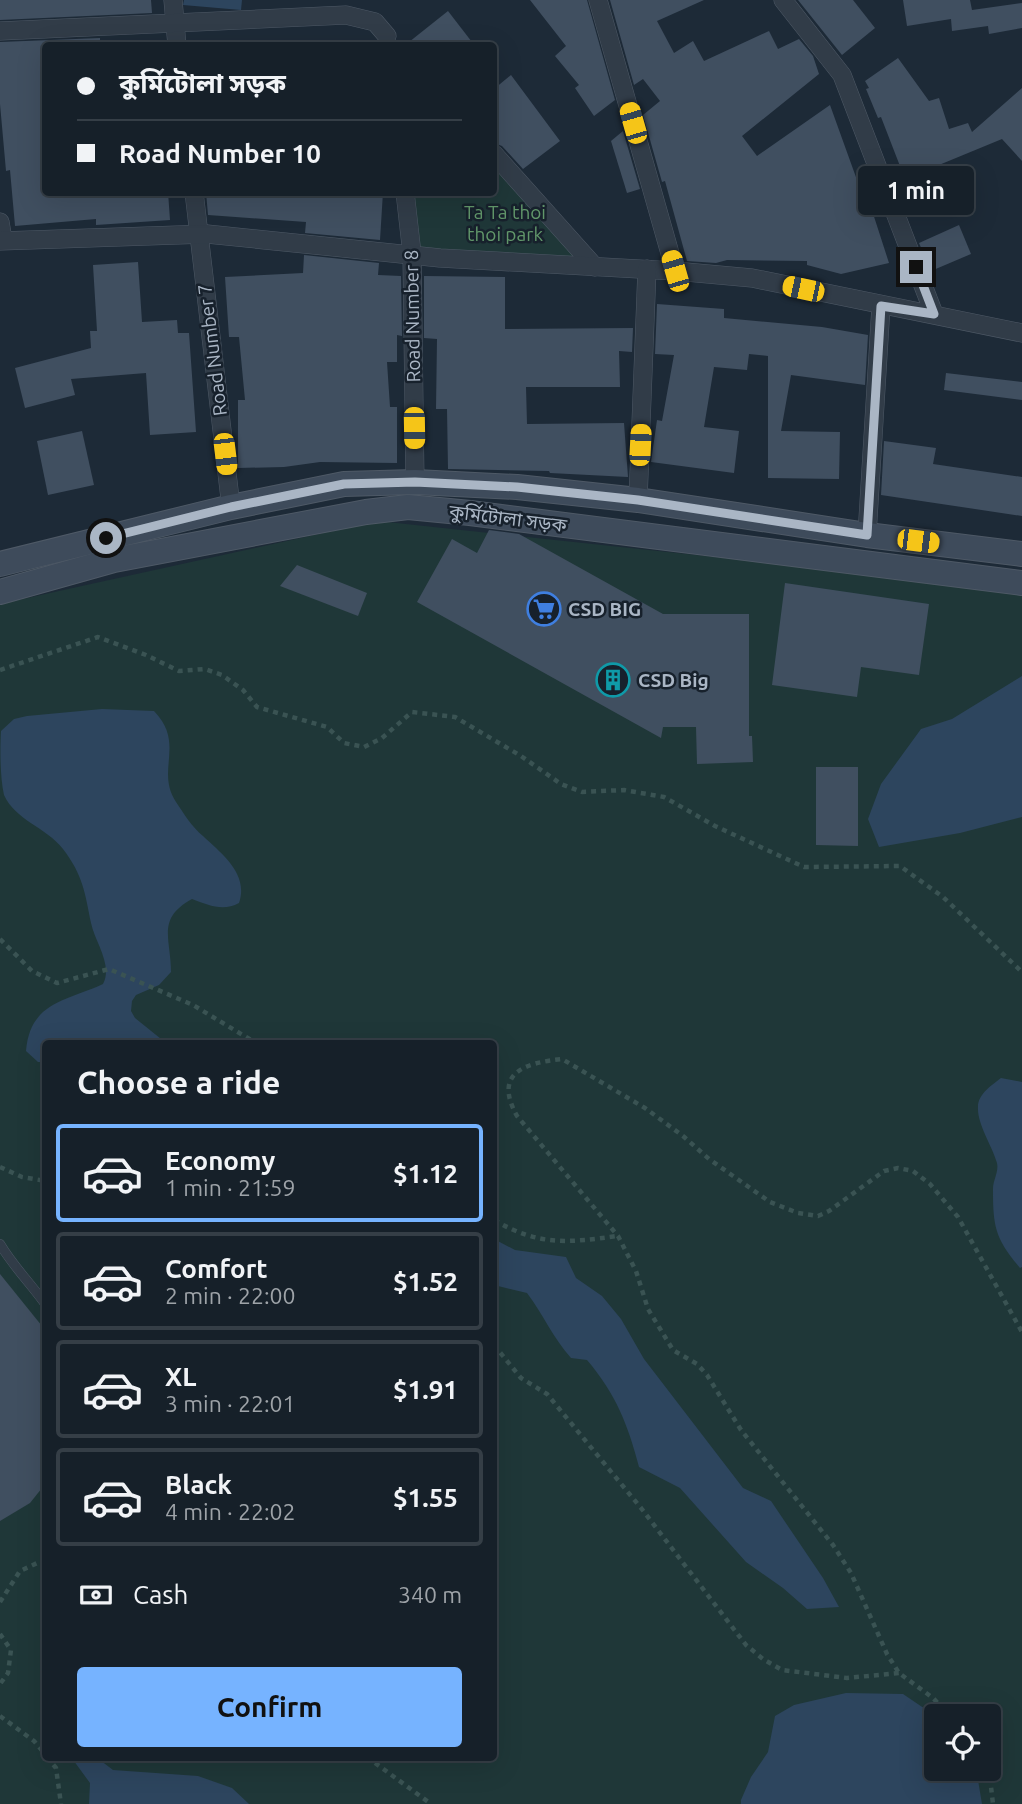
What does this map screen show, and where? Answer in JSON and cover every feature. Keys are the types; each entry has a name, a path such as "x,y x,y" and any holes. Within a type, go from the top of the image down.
{"main road":[{"name":"কুর্মিটোলা সড়ক","path":"0,564 231,507 344,484 415,482 517,487 638,500 867,535 1022,554"},
{"name":"কুর্মিটোলা সড়ক","path":"0,592 114,559 354,514 408,507 1022,583"}],"street":[{"path":"173,0 176,42"},
{"path":"598,0 675,271"},
{"path":"783,0 842,75 934,314"},
{"path":"0,31 346,15 375,22 390,42"},
{"path":"497,157 595,267"},
{"name":"Road Number 7","path":"194,196 231,507"},
{"name":"Road Number 8","path":"405,196 412,254 415,482"},
{"path":"0,222 1,240 199,234 412,254 752,278 1022,333"},
{"path":"638,500 648,270"},
{"path":"867,535 881,306"}],"lane":[{"path":"0,1244 42,1299"}],"path":[{"path":"0,670 98,637 135,650 179,671 205,669 222,676 243,690 257,707 327,727 344,743 364,747 382,737 412,712 455,718 521,756 561,784 582,792 624,790 664,797 715,826 804,867 900,866 943,897 1022,972"},
{"path":"0,939 32,971 57,983 109,969 193,1005 251,1040"},
{"path":"939,1704 899,1673 887,1654 851,1573 834,1545 741,1430 707,1375 697,1364 673,1350 648,1310 636,1271 618,1236 517,1116 508,1099 509,1083 516,1073 538,1063 562,1059 645,1108 709,1159 770,1202 798,1213 818,1216 829,1211 884,1171 898,1168 913,1171 930,1185 958,1217 1022,1332"},
{"path":"0,1167 22,1177 42,1180"},
{"path":"497,1222 512,1230 550,1242 618,1236"},
{"path":"497,1349 521,1378 547,1394 641,1508 746,1645 763,1659 782,1670 847,1678 899,1673"},
{"path":"0,1602 20,1571 42,1561"},
{"path":"0,1634 11,1650 8,1673 0,1684"},
{"path":"0,1716 34,1741 42,1751"},
{"path":"50,1761 56,1768 61,1804"},
{"path":"372,1761 431,1804"},
{"path":"990,1781 993,1804"}],"green space":[{"name":"Ta Ta thoi thoi park","path":"497,164 581,259 419,249 412,196 497,196"},
{"path":"378,521 1022,590 1022,1804 0,1804 0,604"}],"water":[{"path":"184,0 242,0 241,10 183,5"},
{"path":"1022,676 1022,817 960,833 879,847 868,819 881,784 921,729 952,719"},
{"path":"102,709 154,711 168,735 168,779 176,802 237,874 241,893 239,903 216,907 192,899 174,914 168,930 171,972 159,985 136,995 132,1001 131,1011 135,1018 162,1040 42,1040 42,1062 38,1062 26,1051 29,1035 42,1013 63,1000 103,984 106,977 105,961 75,867 56,841 23,818 4,795 1,731 14,719"},
{"path":"1001,1078 1022,1082 1020,1268 997,1232 993,1189 997,1163 978,1114 980,1098"},
{"path":"497,1241 515,1250 566,1257 576,1278 602,1296 621,1319 644,1359 743,1488 771,1501 823,1578 839,1607 807,1609 746,1562 680,1488 639,1467 620,1410 606,1385 587,1360 571,1358 527,1293 497,1286"},
{"path":"846,1693 903,1694 924,1708 924,1781 978,1781 982,1804 741,1804 751,1777 768,1752 775,1716 794,1705"},
{"path":"74,1761 101,1761 113,1770 198,1776 232,1788 249,1804 89,1804 90,1783"}],"building":[{"path":"0,0 151,0 152,13 0,20"},
{"path":"530,0 587,0 615,100 594,116 575,88 579,85 555,56 566,46"},
{"path":"610,0 704,0 657,21 674,53 693,41 704,61 769,31 778,49 799,39 813,56 819,74 742,136 757,156 830,105 857,180 861,179 889,263 841,274 807,265 807,261 687,261 643,115 660,101 643,79 634,85"},
{"path":"798,0 853,0 875,28 842,55"},
{"path":"903,0 970,0 972,10 1022,3 1022,28 989,34 988,26 952,31 951,19 907,26"},
{"path":"448,11 472,42 409,42"},
{"path":"100,38 100,42 42,42 42,196 168,196 170,220 96,225 96,219 15,226 10,170 6,171 0,104 0,42"},
{"path":"898,58 929,101 939,98 949,129 968,123 972,132 1022,88 1022,161 1002,139 905,179 865,81"},
{"path":"511,75 560,141 523,169 502,146 497,144 497,87"},
{"path":"623,131 640,189 627,193 611,141"},
{"path":"206,196 383,196 380,240 305,233 306,222 208,215"},
{"path":"959,225 971,254 931,271 919,243"},
{"path":"304,255 379,263 378,275 401,276 402,336 397,335 397,362 387,362 390,407 397,407 397,463 320,462 284,467 238,468 238,400 245,400 239,337 229,337 225,277 303,273"},
{"path":"138,262 142,322 177,320 178,333 189,333 196,432 150,435 146,373 71,379 75,395 25,408 15,368 91,348 90,331 97,331 93,265"},
{"path":"424,276 505,277 505,329 633,328 632,352 619,351 620,387 526,387 527,424 624,423 628,477 549,471 448,469 447,409 436,409 437,339 424,338"},
{"path":"657,304 724,309 724,318 822,327 868,335 865,385 791,375 781,431 840,432 839,479 768,478 768,356 749,354 747,370 714,367 704,427 739,431 734,473 651,462 657,420 662,421 674,355 655,354"},
{"path":"946,373 1022,382 1022,400 944,390"},
{"path":"82,431 94,485 48,495 37,441"},
{"path":"884,441 936,448 933,464 1022,477 1022,516 881,495"},
{"name":"CSD Big","path":"489,530 519,534 663,614 749,614 749,736 752,736 753,762 697,764 696,727 663,727 661,738 417,602 452,539 477,553"},
{"path":"297,565 367,593 358,616 280,586"},
{"path":"785,583 929,604 919,675 861,667 857,697 772,685"},
{"path":"816,767 858,767 858,846 816,845"},
{"path":"0,1274 42,1326 42,1488 30,1503 0,1521"}],"place":[{"name":"CSD BIG","path":"544,609"},
{"name":"CSD Big","path":"613,680"}],"route":[{"path":"106,538 231,507 344,484 415,482 517,487 638,500 867,535 881,306 934,314 916,267"}]}
